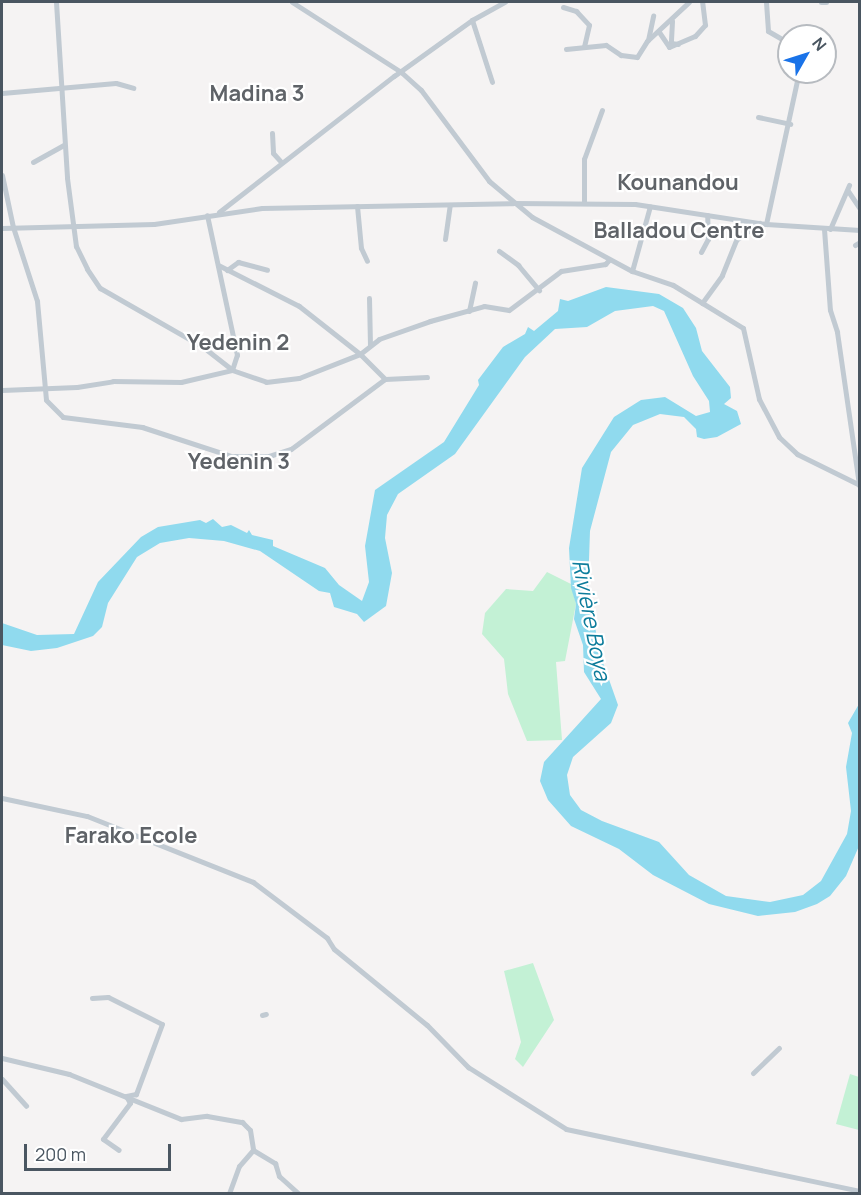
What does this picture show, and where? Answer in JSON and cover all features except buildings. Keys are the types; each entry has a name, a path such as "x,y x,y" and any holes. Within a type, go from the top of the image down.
{"street":[{"path":"56,2 64,145 72,213 71,224 76,246 100,288 203,347 232,370 253,379 275,382 299,378 360,354 370,345 402,330 491,305 509,310 539,290 561,271 605,264 609,260"},
{"path":"292,2 401,72 421,90 489,181 513,203 609,260 632,271 673,285 743,328 759,399 779,437 797,454 860,485"},
{"path":"218,213 281,162 401,72 472,20 505,2"},
{"path":"566,49 606,45 621,55 637,57 648,40 672,21 689,2"},
{"path":"659,32 669,47 695,36 705,25 702,2"},
{"path":"766,2 768,31 777,36"},
{"path":"563,7 576,11 589,25 584,48"},
{"path":"648,40 653,16"},
{"path":"472,20 492,82"},
{"path":"672,21 671,43 679,44"},
{"path":"2,93 116,83 133,88"},
{"path":"766,224 790,124 796,84"},
{"path":"584,204 584,159 602,110"},
{"path":"758,117 790,124"},
{"path":"272,133 273,153 281,162"},
{"path":"33,162 64,145"},
{"path":"2,175 13,227 37,302 43,341 46,400 63,417 142,427 231,456 249,457 291,449 385,379 427,377"},
{"path":"849,184 848,191 827,229 830,310 837,333 860,485"},
{"path":"848,191 860,209"},
{"path":"232,211 240,196"},
{"path":"2,228 71,224 154,224 232,211 513,203 650,206 766,224 860,230"},
{"path":"445,239 450,205"},
{"path":"357,206 361,248 367,261"},
{"path":"632,271 650,206"},
{"path":"207,215 220,266 237,355 232,370"},
{"path":"701,252 708,239 707,215"},
{"path":"702,303 723,275 736,240 759,223"},
{"path":"499,251 518,265 539,290"},
{"path":"227,270 238,262 267,270"},
{"path":"220,266 272,289 299,306 360,354 385,379"},
{"path":"469,311 475,283"},
{"path":"369,298 370,345"},
{"path":"2,390 44,389 113,381 181,382 232,370"},
{"path":"2,798 87,816 115,829 142,834 253,882 327,938 334,949 427,1025 468,1066 566,1129 860,1191"},
{"path":"92,998 108,997 128,1004 162,1024 136,1094 126,1096"},
{"path":"753,1073 779,1048"},
{"path":"2,1058 32,1063 126,1096 181,1119 207,1116 242,1122 250,1130 253,1150 239,1166 229,1194"},
{"path":"2,1079 26,1106"},
{"path":"120,1150 103,1139 130,1103 126,1096"},
{"path":"253,1150 275,1162 279,1176 299,1194"}],"green space":[{"path":"547,572 571,584 576,604 565,661 556,662 562,740 527,741 508,694 504,659 482,634 485,613 506,589 533,591"},
{"path":"533,963 554,1020 523,1067 515,1059 521,1042 504,971"},
{"path":"850,1074 859,1077 859,1130 836,1124"}],"water":[{"name":"Rivière Boya","path":"606,287 659,294 683,308 696,328 702,351 730,387 731,398 724,404 737,411 741,424 717,437 704,439 697,437 696,429 684,417 660,414 633,425 611,452 590,531 588,588 600,654 618,705 611,723 573,757 567,775 570,795 581,810 602,821 659,842 689,875 726,896 770,902 803,895 821,881 847,834 851,811 846,767 852,733 848,723 859,704 859,846 846,876 830,896 817,904 795,912 758,916 709,904 653,875 619,849 571,826 548,800 540,781 544,762 601,699 584,672 583,645 574,619 576,604 571,588 569,548 582,468 614,417 641,400 665,397 696,416 710,412 709,401 693,376 664,311 653,306 615,311 587,327 555,329 525,357 455,454 398,494 387,515 385,538 392,573 386,606 364,622 357,614 334,607 330,593 319,591 260,551 224,541 189,538 160,543 137,557 108,603 102,627 93,636 57,648 31,651 2,645 2,623 37,635 74,634 98,582 141,537 158,527 200,520 206,523 213,519 222,527 231,525 247,533 249,530 252,535 273,540 273,546 325,568 339,585 362,601 369,582 365,546 375,490 444,442 479,385 478,380 503,347 525,334 528,327 534,331 558,311 560,299 568,301"}],"waterway":[{"path":"8,1194 21,1194"}],"district":[{"name":"Madina 3","path":"257,94"},
{"name":"Kounandou","path":"678,183"},
{"name":"Balladou Centre","path":"679,231"},
{"name":"Yedenin 2","path":"238,343"},
{"name":"Yedenin 3","path":"239,462"},
{"name":"Farako Ecole","path":"131,836"}]}
